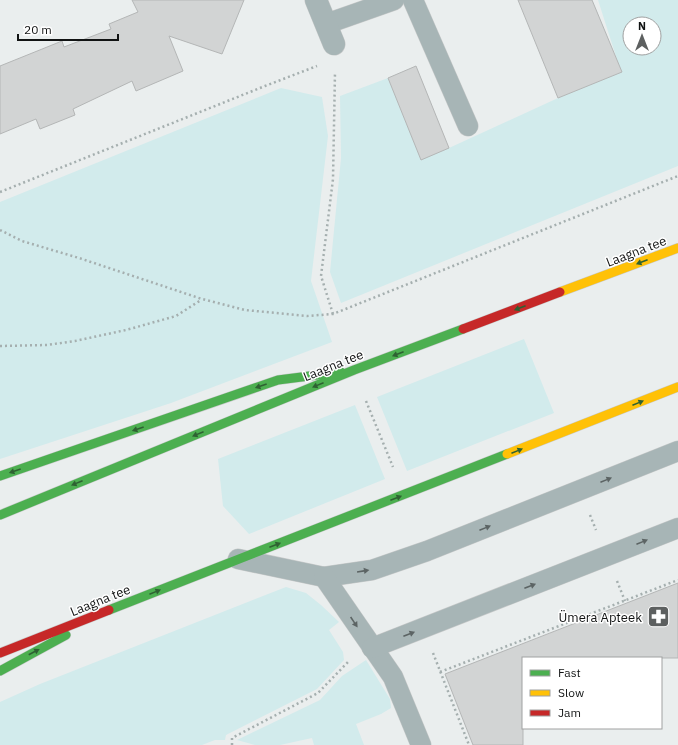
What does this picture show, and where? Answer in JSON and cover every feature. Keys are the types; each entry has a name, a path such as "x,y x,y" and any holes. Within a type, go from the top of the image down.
{"main road":[{"name":"Laagna tee","path":"0,515 354,370 678,248"},
{"path":"0,476 278,380 354,370"},
{"name":"Laagna tee","path":"0,653 678,387"},
{"path":"0,671 118,607"}],"street":[{"path":"316,0 332,43"}],"lane":[{"path":"332,43 394,0"},
{"path":"414,0 468,126"},
{"path":"238,559 324,578 372,570 427,551 678,452"},
{"path":"372,648 678,528"},
{"path":"324,578 393,677 421,745"}],"path":[{"path":"0,192 265,86 332,43 335,89 333,179 321,276 333,314"},
{"path":"0,230 22,241 79,258 202,299 245,310 308,316 333,314 678,176"},
{"path":"0,346 47,345 76,341 126,330 176,316 202,299"},
{"path":"366,401 394,469"},
{"path":"440,672 678,580"},
{"path":"232,745 232,738 318,693 354,657 342,639 356,625"},
{"path":"423,628 469,745"}],"shaded area":[{"path":"598,0 678,0 678,166 341,303 330,272 341,158 340,96 388,78 421,159 449,148 558,98 621,72"},
{"path":"281,88 322,97 328,136 311,281 332,342 171,403 0,459 0,202"},
{"path":"524,339 554,413 407,471 377,397"},
{"path":"355,405 385,479 249,534 223,506 218,459"},
{"path":"286,587 306,593 339,622 329,630 343,652 344,660 317,689 226,735 225,740 215,740 202,745 0,745 0,702 40,684"},
{"path":"366,660 390,699 391,708 381,714 356,724 364,745 314,745 312,738 280,745 255,745 237,740 320,700 342,676"}],"building":[{"path":"132,0 244,0 222,54 169,36 183,71 136,91 132,81 73,109 75,115 40,129 36,119 0,134 0,66 62,41 64,47 111,29 109,24 138,12"},
{"path":"518,0 592,0 622,72 558,98"},
{"path":"416,66 449,148 421,160 388,78"},
{"path":"678,583 678,658 522,657 523,745 473,745 445,674"}],"traffic: fast":[{"path":"0,515 354,370 463,329"},
{"path":"0,476 278,380 341,372"},
{"path":"109,610 507,454"},
{"path":"0,671 66,635"}],"traffic: slow":[{"path":"560,292 678,248"},
{"path":"507,454 678,387"}],"traffic: jam":[{"path":"463,329 560,292"},
{"path":"0,653 109,610"}],"place":[{"name":"Ümera Apteek","path":"658,617"}]}
